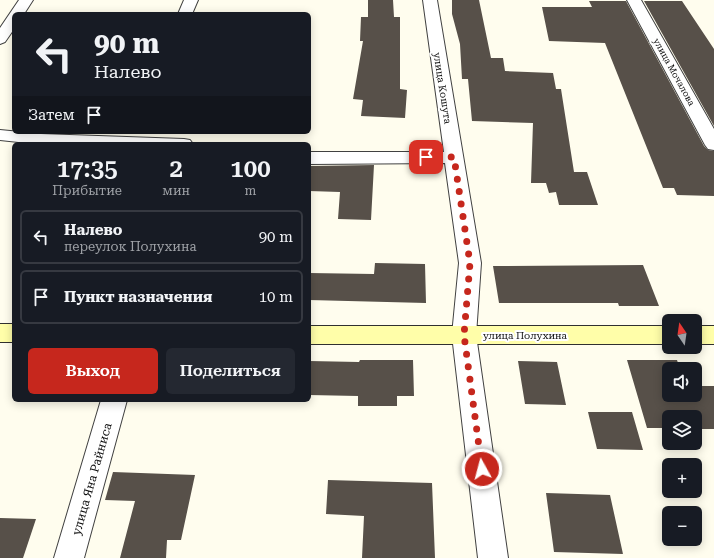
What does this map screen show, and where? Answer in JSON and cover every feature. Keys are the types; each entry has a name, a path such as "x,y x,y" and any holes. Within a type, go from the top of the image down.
{"main road":[{"path":"0,333 12,333"},
{"name":"улица Полухина","path":"311,335 662,335"},
{"path":"702,335 714,335"}],"street":[{"path":"18,12 26,0"},
{"path":"186,12 191,0"},
{"name":"улица Кошута","path":"430,0 470,263 464,335 493,558"},
{"name":"улица Мочалова","path":"634,0 714,145"},
{"path":"0,39 12,21"},
{"path":"0,135 41,139 151,137 175,142"},
{"path":"311,158 454,157"},
{"name":"улица Яна Райниса","path":"69,558 113,402"}],"building":[{"path":"368,0 393,0 394,17 400,17 400,89 407,90 405,118 361,116 363,100 353,99 363,41 360,41 361,17 368,17"},
{"path":"452,0 479,0 491,58 503,58 505,71 553,73 556,89 561,89 574,172 587,172 598,205 559,205 556,192 549,193 546,183 531,183 533,123 472,121 468,79 462,79 460,44 452,14"},
{"path":"589,1 626,1 704,146 708,150 714,151 714,196 677,195 674,188 663,188 605,43 549,41 542,7 592,7"},
{"path":"644,1 682,1 714,49 714,126"},
{"path":"374,165 371,220 338,219 340,192 311,191 311,166"},
{"path":"375,263 425,264 426,303 311,300 311,273 374,274"},
{"path":"643,265 659,306 619,306 618,303 499,303 493,266"},
{"path":"360,360 413,360 414,396 397,396 397,406 358,406 358,396 311,395 311,361 359,362"},
{"path":"627,360 677,360 678,362 662,362 662,402 702,402 702,386 714,386 714,429 702,429 702,410 662,410 662,428 647,428"},
{"path":"518,361 557,362 566,405 525,404"},
{"path":"588,412 632,412 643,450 597,449"},
{"path":"113,472 195,475 181,540 167,540 166,558 120,558 135,501 105,500"},
{"path":"328,480 432,483 435,558 362,558 364,516 326,514"},
{"path":"546,493 610,495 623,554 554,552"},
{"path":"0,518 36,519 23,558 0,558"}],"route":[{"path":"426,157 454,157 470,263 464,335 482,469"}]}
